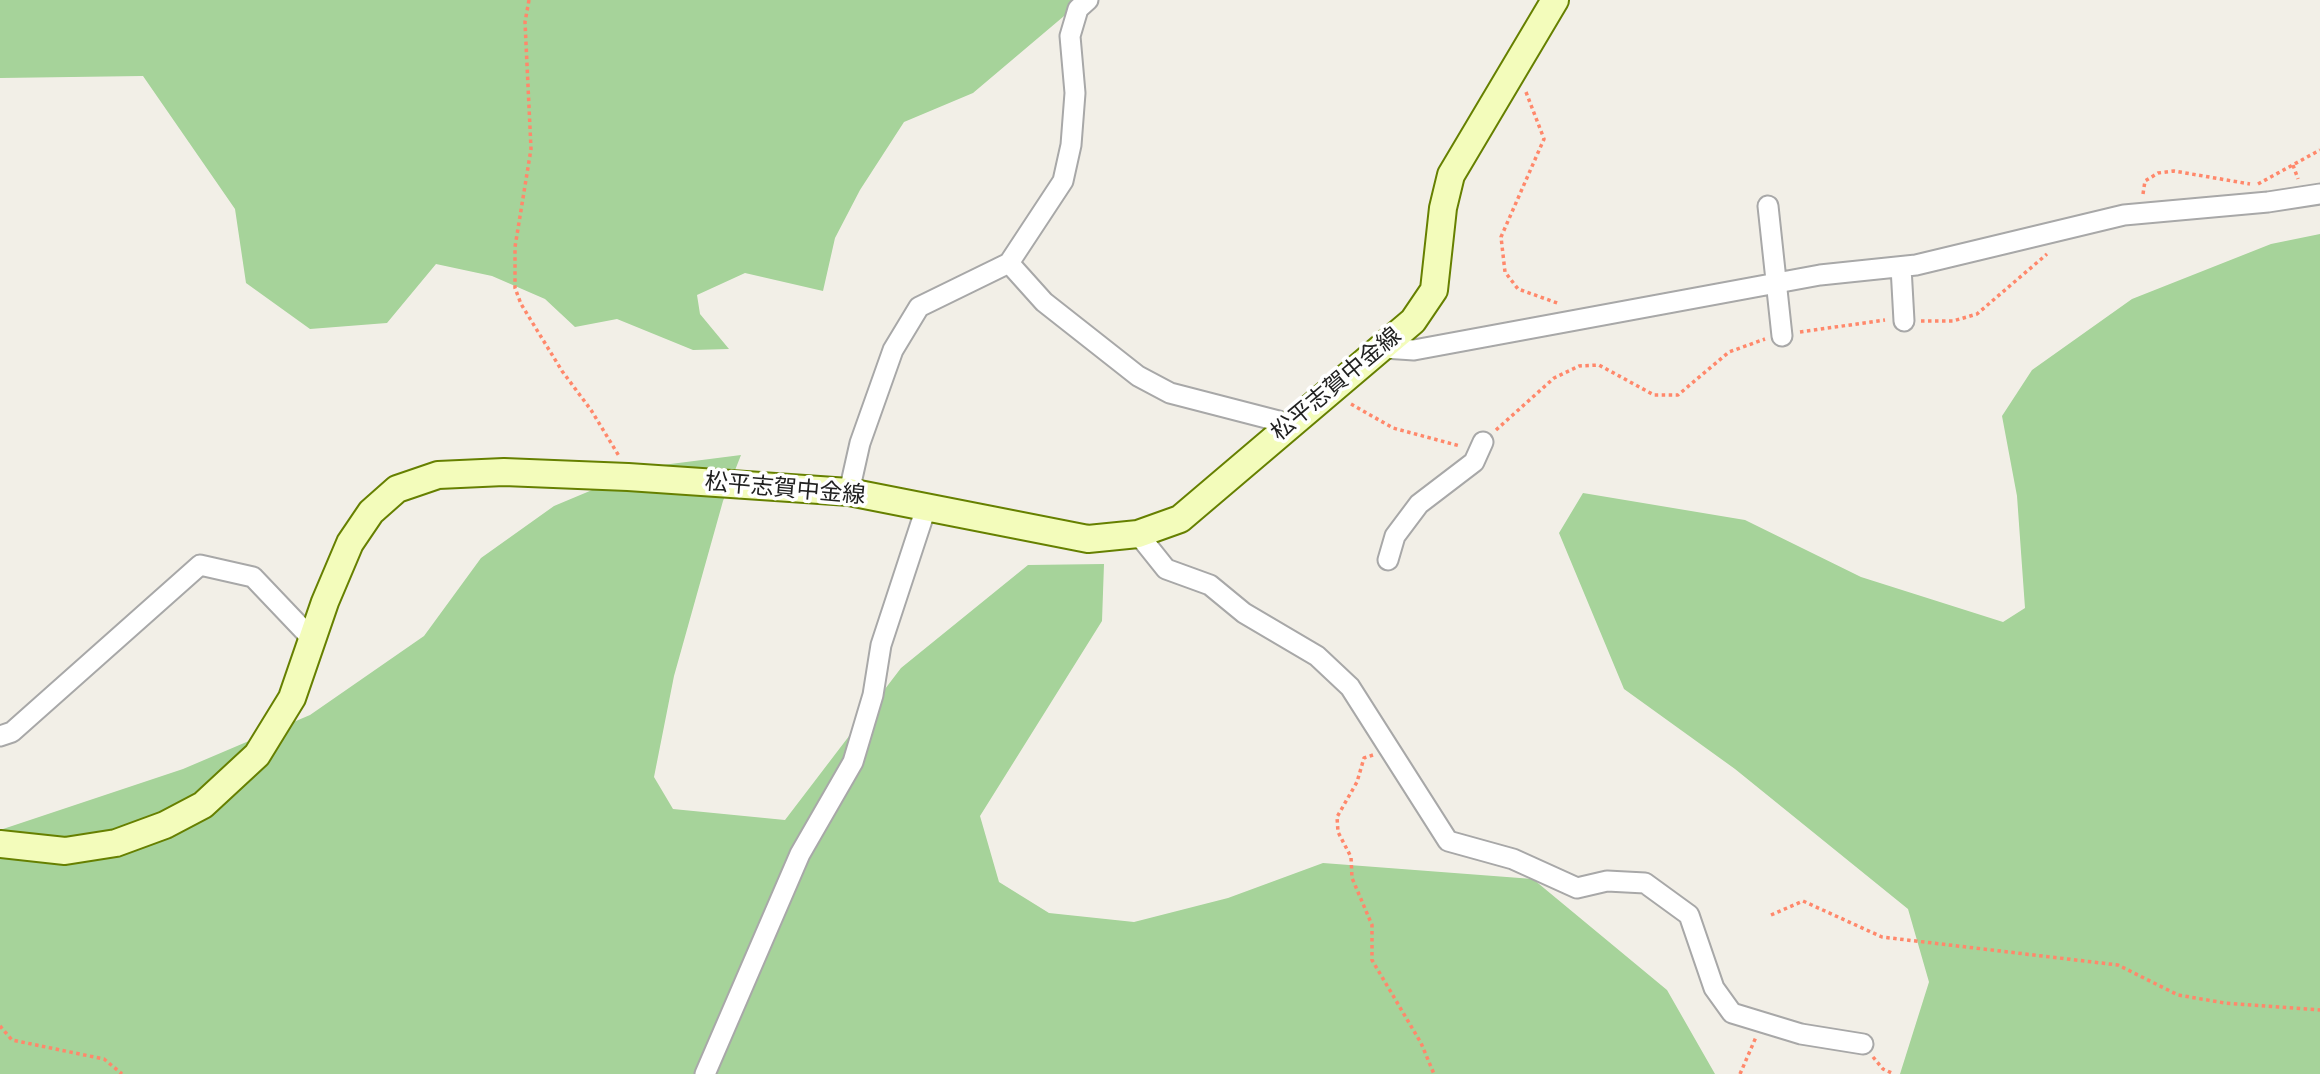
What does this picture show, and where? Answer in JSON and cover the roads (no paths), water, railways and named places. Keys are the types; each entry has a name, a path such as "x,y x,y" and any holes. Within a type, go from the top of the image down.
{"main road":[{"name":"松平志賀中金線","path":"0,845 65,851 116,843 165,825 203,805 257,755 292,698 350,543 371,512 397,489 438,475 504,472 628,477 849,492 1088,540 1139,534 1180,519 1413,321 1434,290 1443,208 1451,175 1555,0"}],"street":[{"path":"849,492 860,443 893,350 919,307 1009,263 1063,181 1071,145 1075,93 1070,36 1078,9 1088,0"},
{"path":"1384,348 1414,350 1775,283 1901,267 2081,223 2257,194 2320,194"},
{"path":"1768,206 1782,336"},
{"path":"1009,263 1044,302 1138,376 1170,393 1290,424"},
{"path":"1901,267 1904,321"},
{"path":"1388,561 1395,536 1419,504 1474,462 1483,442"},
{"path":"705,1074 800,854 853,762 873,695 881,645 926,508"},
{"path":"1139,534 1166,569 1210,585 1244,613 1317,656 1350,687 1448,841 1513,859 1577,888 1607,881 1645,883 1689,915 1714,988 1732,1013 1801,1034 1863,1044"},
{"path":"0,736 12,732 200,565 253,577 312,639"}]}
